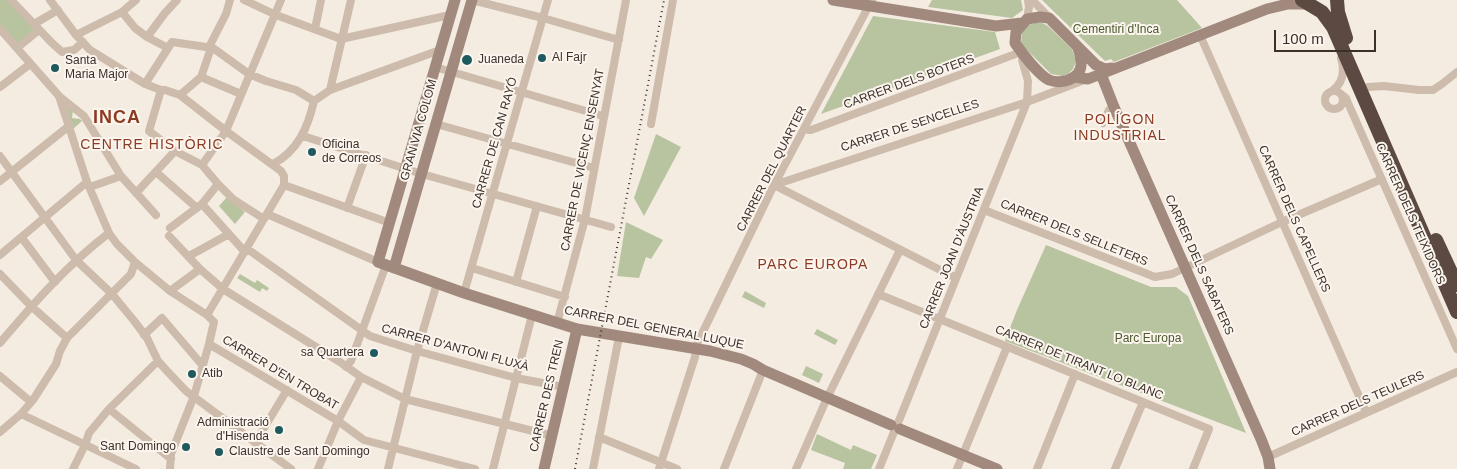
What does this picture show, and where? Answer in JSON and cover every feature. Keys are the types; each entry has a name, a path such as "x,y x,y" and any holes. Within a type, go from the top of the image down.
{"highway":[{"path":"1307,4 1322,6 1335,0 1347,40 1457,285"},
{"path":"1307,4 1318,9 1326,16 1333,28 1457,312"}],"main road":[{"name":"GRAN VIA COLOM","path":"386,265 390,223 454,0"},
{"name":"GRAN VIA COLOM","path":"386,265 422,174 450,71 472,0"},
{"path":"833,0 871,3 996,26 1040,17 1048,18 1096,65 1105,69 1116,67"},
{"name":"CARRER DE SENCELLES","path":"1266,9 1279,0"},
{"name":"CARRER DE SENCELLES","path":"1088,79 1266,9 1288,4 1307,4"},
{"path":"1020,50 1016,32 1025,21"},
{"path":"996,26 1050,80 1058,82 1070,79 1088,79"},
{"path":"1070,79 1079,72 1082,60 1078,48"},
{"name":"CARRER DELS SABATERS","path":"1101,74 1114,108 1268,457 1270,469"},
{"name":"CARRER DEL GENERAL LUQUE","path":"386,265 577,329 741,359 827,398 997,469"},
{"name":"CARRER DES TREN","path":"544,469 577,329"}],"street":[{"path":"11,0 52,44 62,52 74,50 83,42"},
{"path":"50,0 76,35 90,50 145,84 180,95 226,132 273,164 283,174 284,185 207,315"},
{"path":"147,36 177,0"},
{"path":"180,95 201,77 210,51 209,47 226,14 230,0"},
{"path":"244,0 276,15 341,39 450,15"},
{"path":"160,90 149,131 175,150 202,164 226,132 281,0"},
{"path":"315,29 321,0"},
{"path":"330,90 351,0"},
{"path":"472,0 619,40"},
{"name":"CARRER DE CAN RAYÓ","path":"464,292 548,0"},
{"name":"CARRER DE VICENÇ ENSENYAT","path":"557,323 585,220 626,0"},
{"path":"651,124 673,0"},
{"path":"1025,21 1029,7 1028,0"},
{"path":"1032,0 1048,18"},
{"path":"76,35 122,12 132,2"},
{"name":"CARRER DEL QUARTER","path":"660,466 697,344 774,185 871,3"},
{"path":"17,48 36,27 58,10"},
{"path":"122,12 136,28 168,48"},
{"path":"1331,111 1326,105 1325,99 1327,94 1339,86 1343,70 1333,28"},
{"path":"0,29 59,96 84,116 121,176 156,215"},
{"name":"CARRER DELS CAPELLERS","path":"1200,35 1366,412"},
{"path":"145,84 172,42 213,48 249,74 266,81 284,85 314,101"},
{"path":"273,164 283,158 294,147 302,136 311,116 314,101 330,90 440,50"},
{"path":"1020,50 1028,81 1027,102"},
{"name":"CARRER DELS BOTERS","path":"805,128 808,130 822,126 1020,50"},
{"path":"0,87 30,64"},
{"path":"435,67 604,116"},
{"path":"1368,87 1384,86 1433,90 1457,72"},
{"path":"201,77 241,94"},
{"name":"CARRER DE SENCELLES","path":"1054,92 1070,79"},
{"name":"CARRER DE SENCELLES","path":"774,185 1027,102 1088,79"},
{"path":"1331,111 1342,106 1343,103 1341,94 1332,91"},
{"name":"CARRER DELS TEIXIDORS","path":"1341,94 1346,98 1457,349"},
{"path":"59,96 88,185 109,233 135,262 170,292 207,315 214,322 194,396 171,454 170,469"},
{"name":"CARRER JOAN D'ÀUSTRIA","path":"879,469 1027,102"},
{"path":"1103,123 1109,110 1114,108"},
{"path":"1331,111 1346,111 1354,116"},
{"path":"436,124 594,168"},
{"path":"0,181 69,126"},
{"path":"302,136 422,174 611,227"},
{"path":"136,193 175,150"},
{"path":"347,208 366,155"},
{"path":"0,156 76,260 147,331 158,362 186,391 290,469"},
{"name":"CARRER DEL GENERAL LUQUE","path":"202,164 218,184 234,199 265,217 386,265"},
{"name":"CARRER D'ANTONI FLUXÀ","path":"156,172 200,206 246,250 370,336 516,378 564,387"},
{"path":"0,255 88,185 121,176"},
{"name":"CARRER DELS SELLETERS","path":"984,210 1155,277 1172,274 1282,222 1382,179"},
{"path":"218,184 200,206 170,232 200,269 223,289 361,377 405,399 553,436"},
{"path":"284,185 390,223"},
{"path":"774,185 956,278"},
{"path":"516,282 536,206"},
{"path":"0,343 31,306 76,260 109,233"},
{"path":"189,256 229,234"},
{"path":"22,238 55,282"},
{"path":"796,469 827,398 900,250"},
{"path":"0,432 21,414 31,402 56,364 67,338 131,274 135,262"},
{"path":"346,367 351,361 386,265"},
{"path":"472,268 565,297"},
{"path":"170,292 200,269"},
{"path":"0,274 31,306 67,338"},
{"path":"388,469 417,351 437,283"},
{"name":"CARRER DE TIRANT LO BLANC","path":"878,294 1209,429 1193,469"},
{"path":"493,469 532,315"},
{"path":"147,331 162,318 203,366"},
{"path":"593,469 619,337"},
{"name":"CARRER D'EN TROBAT","path":"209,344 287,390 364,440 475,469"},
{"path":"957,469 1008,347"},
{"path":"73,469 89,433 109,409 158,362"},
{"path":"724,469 763,370"},
{"name":"CARRER DELS TEULERS","path":"1268,457 1457,372"},
{"path":"1037,469 1075,374"},
{"path":"0,376 31,402"},
{"path":"318,469 338,422 361,377"},
{"path":"255,443 287,390"},
{"path":"1115,469 1143,402"},
{"path":"109,409 171,459"},
{"path":"21,414 136,469"},
{"path":"599,437 660,466 677,469"}],"green space":[{"path":"0,0 11,0 39,30 17,48 0,29"},
{"path":"932,0 1021,0 1023,10 1012,18 928,7"},
{"name":"Cementiri d'Inca","path":"1042,0 1177,0 1202,28 1114,62 1111,59 1105,61"},
{"path":"873,16 995,32 1000,49 821,114"},
{"path":"1042,23 1048,26 1072,49 1076,61 1073,69 1068,74 1063,76 1051,74 1021,42 1022,33 1028,25"},
{"path":"66,105 73,110 72,118 82,121 73,129"},
{"path":"656,134 681,147 644,216 634,198"},
{"path":"227,197 245,212 235,224 219,206"},
{"path":"626,222 663,240 651,259 646,257 639,278 617,276"},
{"name":"Parc Europa","path":"1046,245 1151,287 1176,287 1188,296 1246,433 1005,341"},
{"path":"240,274 255,283 257,280 269,288 267,291 262,288 260,292 237,278"},
{"path":"745,291 766,303 764,308 742,297"},
{"path":"817,329 838,340 835,345 814,334"},
{"path":"806,366 823,374 819,383 802,375"},
{"path":"817,434 851,450 853,445 877,455 871,469 843,469 845,463 811,450"}],"railway":[{"path":"575,469 664,0"}],"place":[{"name":"Al Fajr","path":"542,58"},
{"name":"Juaneda","path":"467,60"},
{"name":"Santa Maria Major","path":"55,68"},
{"name":"Oficina de Correos","path":"312,152"},
{"name":"sa Quartera","path":"374,353"},
{"name":"Atib","path":"192,374"},
{"name":"Administració d'Hisenda","path":"279,430"},
{"name":"Sant Domingo","path":"186,447"},
{"name":"Claustre de Sant Domingo","path":"219,452"}],"district":[{"name":"INCA","path":"117,118"},
{"name":"POLÍGON INDUSTRIAL","path":"1120,128"},
{"name":"CENTRE HISTÒRIC","path":"152,145"},
{"name":"PARC EUROPA","path":"813,265"}]}
